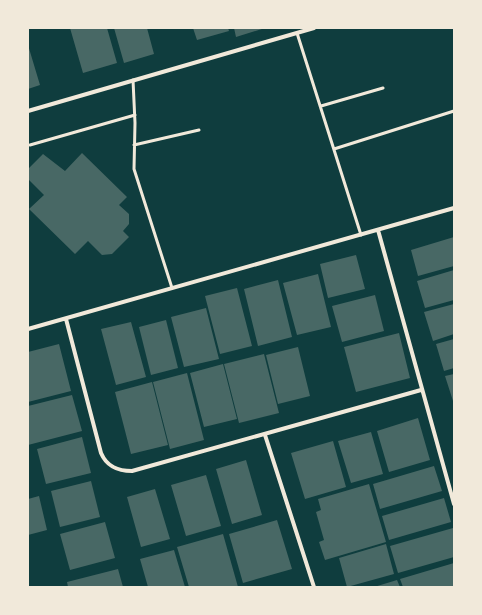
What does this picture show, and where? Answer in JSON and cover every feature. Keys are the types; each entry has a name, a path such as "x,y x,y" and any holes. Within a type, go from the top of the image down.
{"street":[{"path":"28,111 297,30 314,28"},
{"path":"28,330 454,208"},
{"path":"378,230 421,390 454,504"},
{"path":"66,319 103,458 112,467 118,470 132,471 265,435 421,390"},
{"path":"265,435 314,587"}],"lane":[{"path":"297,30 361,234"},
{"path":"133,80 135,115 134,169 172,288"},
{"path":"321,106 382,88"},
{"path":"334,149 454,111"},
{"path":"30,145 135,115"},
{"path":"134,145 199,130"}],"building":[{"path":"70,28 107,28 117,63 83,73"},
{"path":"114,28 147,28 154,54 124,63"},
{"path":"193,28 228,28 229,31 197,40"},
{"path":"234,28 265,28 236,37"},
{"path":"28,45 40,85 28,89"},
{"path":"82,153 127,197 119,205 129,214 129,224 123,231 129,237 112,254 102,255 88,241 75,254 29,209 44,195 28,179 28,169 43,154 65,171"},
{"path":"454,237 454,266 418,276 411,250"},
{"path":"356,255 365,289 328,298 320,264"},
{"path":"454,270 454,300 425,308 417,281"},
{"path":"318,274 331,327 297,335 283,283"},
{"path":"278,280 292,337 258,346 244,289"},
{"path":"237,288 252,346 220,354 205,296"},
{"path":"375,295 384,331 342,342 332,306"},
{"path":"454,304 454,334 433,341 424,312"},
{"path":"206,308 219,359 184,367 171,317"},
{"path":"166,320 178,368 151,375 139,327"},
{"path":"131,322 146,377 116,385 101,329"},
{"path":"399,333 410,378 356,392 344,347"},
{"path":"454,339 454,368 444,371 436,344"},
{"path":"59,344 71,391 28,402 28,352"},
{"path":"298,347 310,396 278,404 266,355"},
{"path":"264,354 279,413 239,423 224,364"},
{"path":"223,364 237,419 204,427 190,373"},
{"path":"187,373 204,440 170,449 153,382"},
{"path":"454,374 454,401 453,401 445,376"},
{"path":"152,382 168,445 131,454 115,392"},
{"path":"72,395 82,431 28,445 28,406"},
{"path":"418,418 430,460 389,472 377,431"},
{"path":"371,432 383,474 351,483 338,441"},
{"path":"82,437 91,473 46,484 37,449"},
{"path":"333,441 346,487 305,499 291,453"},
{"path":"246,460 262,515 232,524 216,469"},
{"path":"434,466 442,491 380,509 373,484"},
{"path":"206,475 221,526 186,536 171,485"},
{"path":"91,481 100,517 60,527 51,491"},
{"path":"369,484 386,542 325,560 319,542 324,540 316,512 321,510 318,499"},
{"path":"155,489 170,539 141,547 127,497"},
{"path":"39,496 47,530 28,535 28,499"},
{"path":"444,498 451,522 389,540 382,516"},
{"path":"277,520 292,569 243,583 229,534"},
{"path":"105,522 115,558 70,570 60,534"},
{"path":"453,528 454,557 398,573 390,546"},
{"path":"223,534 238,587 189,587 177,547"},
{"path":"386,544 394,574 347,587 339,558"},
{"path":"174,550 185,587 148,587 140,559"},
{"path":"454,563 454,587 403,587 400,579"},
{"path":"118,569 123,587 68,587 67,582"},
{"path":"397,580 400,587 374,587"}]}
